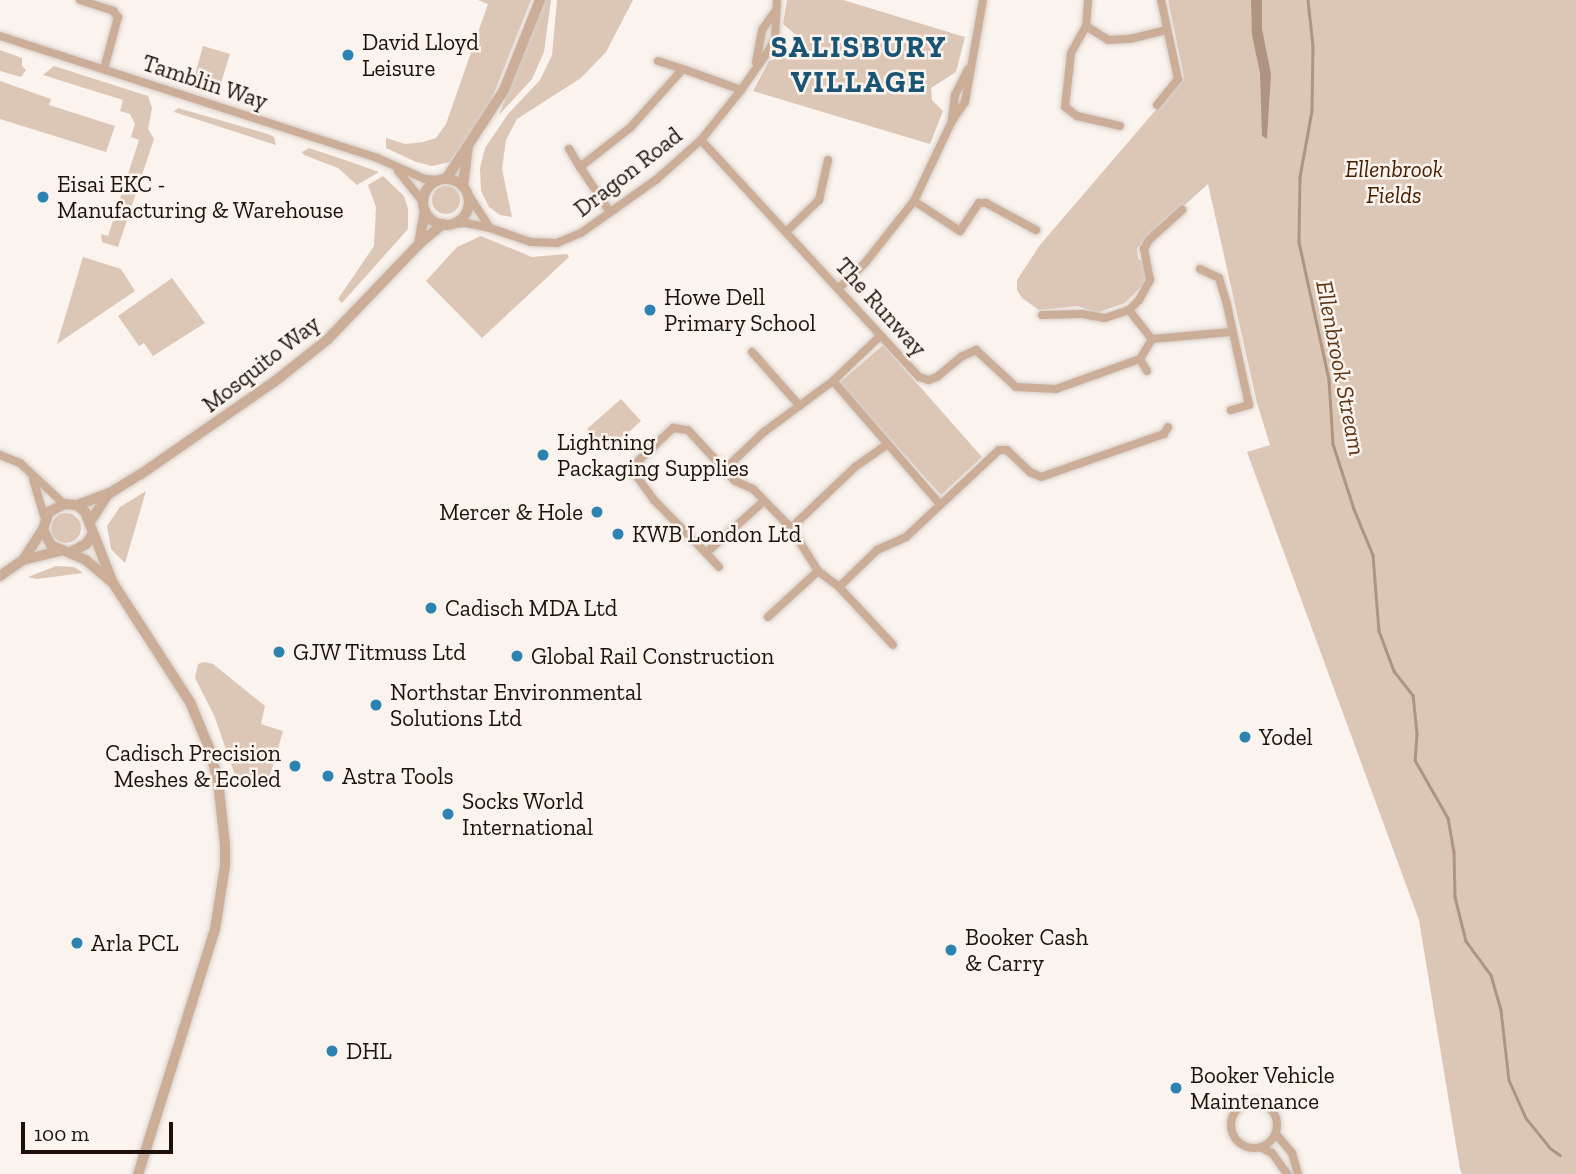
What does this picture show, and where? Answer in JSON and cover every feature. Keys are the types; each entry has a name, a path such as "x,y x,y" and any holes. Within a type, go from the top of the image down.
{"street":[{"path":"83,0 113,11 118,17 104,69"},
{"path":"419,244 429,187 443,179 468,147 504,90 540,0"},
{"name":"Dragon Road","path":"447,224 466,223 490,228 531,242 557,243 582,233 657,179 701,140 741,90 775,38 777,0"},
{"path":"838,289 865,263 914,201 969,91 970,67 983,0"},
{"path":"1088,0 1086,26 1071,53 1065,107 1077,116 1120,126"},
{"path":"1157,105 1178,79 1161,0"},
{"name":"Dragon Road","path":"756,64 762,30 775,10"},
{"path":"1086,26 1108,40 1129,40 1166,30"},
{"name":"Tamblin Way","path":"0,36 377,158 396,169 425,179 443,179"},
{"path":"658,61 741,90"},
{"path":"580,167 630,128 682,69"},
{"name":"The Runway","path":"701,140 919,377 929,380 970,351 980,352 1010,384 1056,389 1140,359"},
{"path":"424,206 433,221 447,224 467,212 468,147"},
{"path":"569,149 610,212"},
{"path":"787,231 818,200 828,160"},
{"name":"Tamblin Way","path":"396,169 424,206"},
{"path":"443,179 466,190 490,228"},
{"path":"914,201 960,231 979,203 986,203 1036,230"},
{"path":"1042,315 1082,314 1105,318 1129,310 1139,300 1150,280 1144,249 1149,240 1182,210"},
{"name":"Mosquito Way","path":"77,505 110,493 203,433 313,351 358,310 419,244 447,224"},
{"path":"1200,269 1219,278 1249,405 1231,410"},
{"path":"1129,310 1152,340"},
{"path":"1152,340 1231,332"},
{"path":"726,468 764,432 833,381 880,337"},
{"path":"1147,371 1140,359 1152,340"},
{"path":"752,352 800,406"},
{"path":"833,381 940,504"},
{"path":"839,587 877,550 906,537 999,450 1007,450 1030,472 1041,477 1164,434 1168,427"},
{"path":"719,566 654,500 634,471 634,465 673,428 688,430 726,468 735,481 753,489 791,528 818,571 839,587 892,645"},
{"path":"791,528 855,467 887,445"},
{"path":"0,455 20,463 64,504"},
{"path":"32,476 51,545 60,551"},
{"name":"Mosquito Way","path":"90,522 110,493"},
{"path":"706,553 764,501"},
{"path":"23,560 55,508 64,504 77,505 90,522 92,535 113,583 169,667 202,728 222,800 225,866 215,929 138,1174"},
{"path":"71,552 86,544 92,535"},
{"path":"0,576 23,560 60,551 71,552 86,560 113,583"},
{"path":"768,617 818,571"},
{"path":"1262,1148 1276,1134 1277,1119 1269,1107 1254,1102 1238,1108 1231,1121 1233,1138 1246,1147 1262,1148 1272,1153 1287,1174"},
{"path":"1276,1134 1292,1153 1298,1174"}],"green space":[{"path":"478,0 531,0 491,101 450,162 432,166 416,162 386,148 386,138 405,144 436,138 446,124 488,4"},
{"path":"543,0 551,0 544,52 532,79 499,115"},
{"path":"557,0 633,0 606,52 581,78 517,119 506,140 502,169 512,217 500,215 489,207 481,191 480,168 485,148 508,114 540,80 552,55"},
{"path":"787,0 843,0 965,37 956,72 931,88 932,100 943,111 930,144 753,91 769,61 786,55 796,44 796,35 783,24"},
{"name":"Ellenbrook Fields","path":"1168,0 1576,0 1576,1174 1462,1174 1460,1169 1419,920 1247,452 1270,445 1257,403 1208,184 1137,248 1138,259 1143,261 1145,269 1145,283 1125,303 1096,313 1078,306 1039,310 1022,298 1017,290 1017,280 1040,245 1184,77"},
{"path":"203,46 230,54 221,83 214,88 193,82"},
{"path":"0,50 22,58 22,66 26,70 21,77 0,71"},
{"path":"54,66 148,96 152,108 148,129 154,139 118,247 102,242 101,234 108,236 139,140 131,137 135,124 130,114 120,111 123,100 43,75"},
{"path":"0,81 51,99 49,105 115,126 106,152 0,119"},
{"path":"178,108 268,134 274,137 276,145 174,112"},
{"path":"309,148 379,172 357,185 338,168 304,155 302,152"},
{"path":"383,176 404,196 408,209 408,229 342,303 338,299 374,246 376,207 368,185"},
{"path":"446,186 456,190 460,200 456,210 446,214 436,210 432,200 436,190"},
{"path":"481,236 532,257 567,254 569,257 482,338 426,281 457,247"},
{"path":"83,257 121,269 135,291 57,344"},
{"path":"172,278 205,323 153,356 144,343 139,346 118,316"},
{"path":"883,345 982,457 941,495 839,383"},
{"path":"621,399 641,421 608,451 587,429"},
{"path":"146,491 125,563 111,549 107,526 120,507"},
{"path":"66,513 77,517 81,528 77,539 66,543 55,539 51,528 55,517"},
{"path":"56,566 74,567 83,573 37,579 28,577"},
{"path":"198,664 213,664 265,706 261,724 283,731 266,789 238,784 214,715 195,678"}],"shaded area":[{"path":"1251,0 1262,0 1262,29 1271,74 1267,139 1262,136 1260,73 1252,35"}],"waterway":[{"name":"Ellenbrook Stream","path":"1308,0 1313,46 1312,111 1300,177 1299,242 1329,380 1333,444 1354,509 1373,555 1379,631 1394,671 1413,695 1417,734 1415,760 1448,818 1454,852 1455,897 1466,941 1491,975 1501,1010 1509,1080 1526,1118 1550,1148 1560,1155"}],"place":[{"name":"David Lloyd Leisure","path":"348,55"},
{"name":"Eisai EKC - Manufacturing & Warehouse","path":"43,197"},
{"name":"Howe Dell Primary School","path":"650,310"},
{"name":"Lightning Packaging Supplies","path":"543,455"},
{"name":"Mercer & Hole","path":"597,512"},
{"name":"KWB London Ltd","path":"618,534"},
{"name":"Cadisch MDA Ltd","path":"431,608"},
{"name":"GJW Titmuss Ltd","path":"279,652"},
{"name":"Global Rail Construction","path":"517,656"},
{"name":"Northstar Environmental Solutions Ltd","path":"376,705"},
{"name":"Yodel","path":"1245,737"},
{"name":"Cadisch Precision Meshes & Ecoled","path":"295,766"},
{"name":"Astra Tools","path":"328,776"},
{"name":"Socks World International","path":"448,814"},
{"name":"Arla PCL","path":"77,943"},
{"name":"Booker Cash & Carry","path":"951,950"},
{"name":"DHL","path":"332,1051"},
{"name":"Booker Vehicle Maintenance","path":"1176,1088"}],"district":[{"name":"SALISBURY VILLAGE","path":"859,64"}]}
